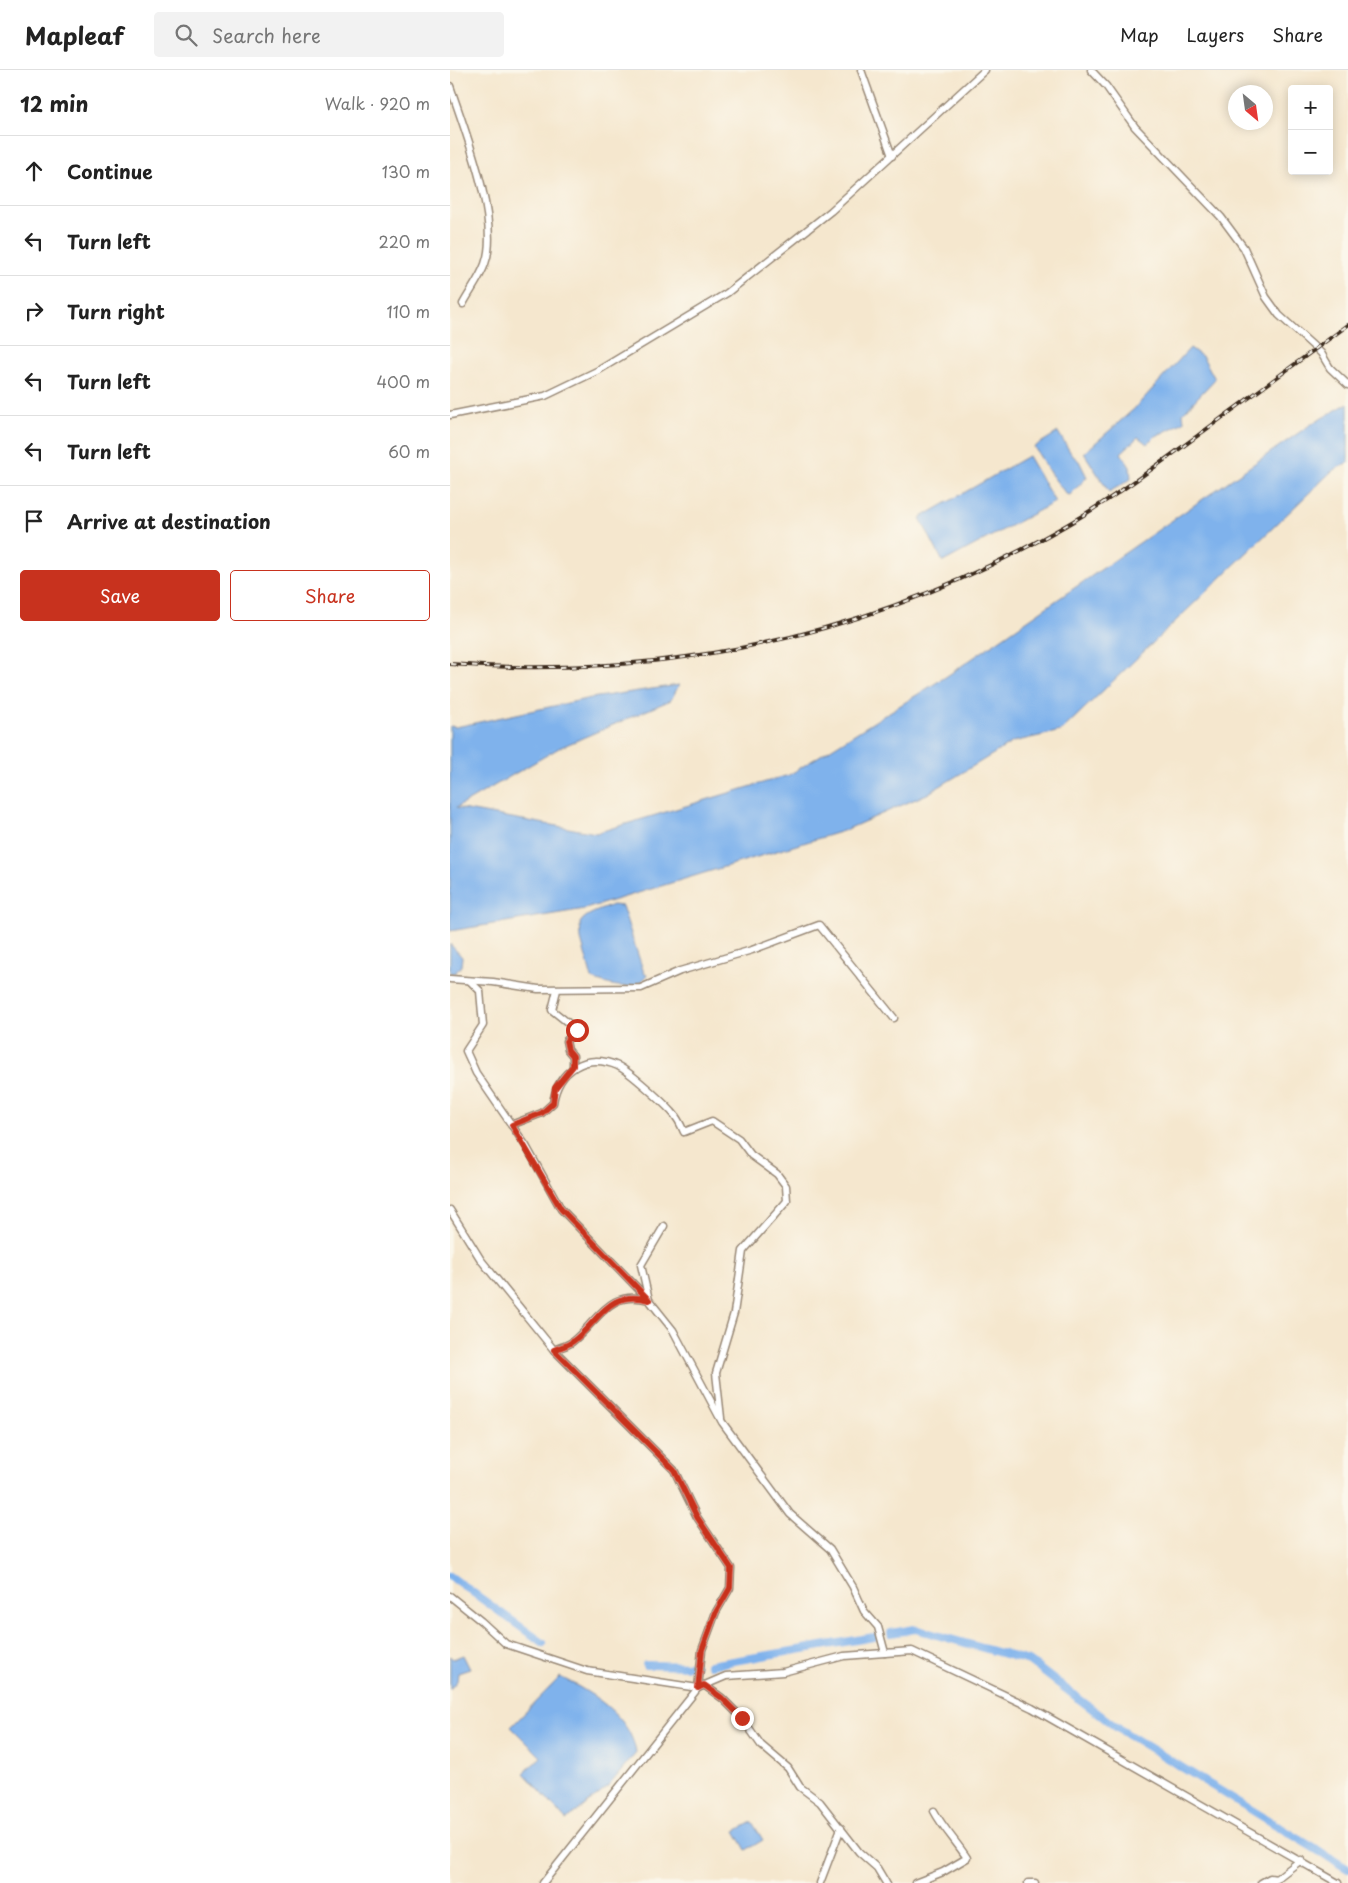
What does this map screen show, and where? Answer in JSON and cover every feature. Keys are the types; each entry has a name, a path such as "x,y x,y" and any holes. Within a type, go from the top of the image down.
{"street":[{"path":"861,70 892,156"},
{"path":"450,415 545,396 599,370 727,293 831,211 985,70"},
{"path":"1091,70 1106,86 1135,127 1221,217 1244,248 1266,298 1280,315 1321,353 1330,368 1348,383"},
{"path":"450,86 478,175 490,237 486,264 463,304"},
{"path":"450,979 557,990 641,988 680,971 752,950 819,925 894,1018"},
{"path":"470,981 480,991 483,1025 466,1051 476,1073 512,1125 561,1209 649,1300 673,1330 722,1422 790,1514 830,1549 853,1587 864,1611 878,1627 884,1653"},
{"path":"557,990 552,1010 577,1030 566,1041 568,1050 573,1056 573,1066"},
{"path":"512,1125 542,1113 553,1103 555,1088 573,1066 597,1061 619,1067 672,1112 684,1132 712,1121 739,1139 751,1155 777,1174 786,1186 787,1201 743,1251 734,1313 716,1374 722,1422"},
{"path":"450,1210 481,1260 554,1350 674,1470 697,1517 731,1568 730,1588 716,1612 702,1650 701,1687"},
{"path":"649,1300 641,1264 664,1226"},
{"path":"554,1350 571,1343 614,1302 633,1296 649,1300"},
{"path":"450,1596 482,1621 506,1644 587,1670 701,1687 722,1698 742,1718 762,1745 788,1768 800,1787 820,1802 859,1852 877,1868 886,1883"},
{"path":"543,1883 701,1687 726,1676 783,1672 844,1656 912,1651 1032,1708 1301,1860 1338,1883"},
{"path":"915,1883 943,1872 967,1858 949,1832 943,1828 934,1811"},
{"path":"820,1883 841,1828"},
{"path":"1261,1883 1270,1878 1274,1881 1301,1860"},
{"path":"1028,1883 1035,1883"}],"water":[{"path":"1190,348 1203,357 1215,379 1183,413 1184,422 1154,437 1147,444 1138,437 1121,453 1130,467 1131,479 1109,492 1084,453 1134,409"},
{"path":"1348,403 1348,462 1331,472 1061,731 1013,742 927,794 843,831 585,909 450,931 450,726 456,727 591,698 679,685 671,700 559,748 456,808 596,833 789,775 947,676 1310,425"},
{"path":"1058,432 1072,455 1079,461 1087,477 1070,495 1066,494 1050,473 1034,447"},
{"path":"1028,456 1055,502 943,562 920,518"},
{"path":"612,905 622,906 644,973 647,975 642,981 629,986 606,984 592,979 581,939 580,923 590,914"},
{"path":"450,944 462,957 461,966 455,973 450,973"},
{"path":"463,1655 470,1669 458,1673 457,1681 450,1689 450,1656 453,1659"},
{"path":"560,1677 596,1698 618,1717 633,1740 636,1753 606,1789 566,1820 524,1773 541,1757 511,1727"},
{"path":"752,1822 763,1840 746,1850 735,1831"}],"waterway":[{"path":"450,1576 543,1643"},
{"path":"891,1633 915,1629 1029,1661 1116,1727 1348,1869"},
{"path":"710,1665 874,1637"},
{"path":"646,1665 695,1666"}],"railway":[{"path":"450,664 531,667 612,665 690,656 768,642 844,622 919,596 993,564 1065,526 1101,504 1348,325"}],"route":[{"path":"577,1030 566,1041 568,1050 573,1056 573,1066 555,1088 553,1103 542,1113 512,1125 526,1146 561,1209 649,1300 633,1296 614,1302 595,1318 571,1343 554,1350 674,1470 688,1495 697,1517 731,1568 730,1588 716,1612 702,1650 698,1688 704,1685 722,1698 742,1718"}]}
